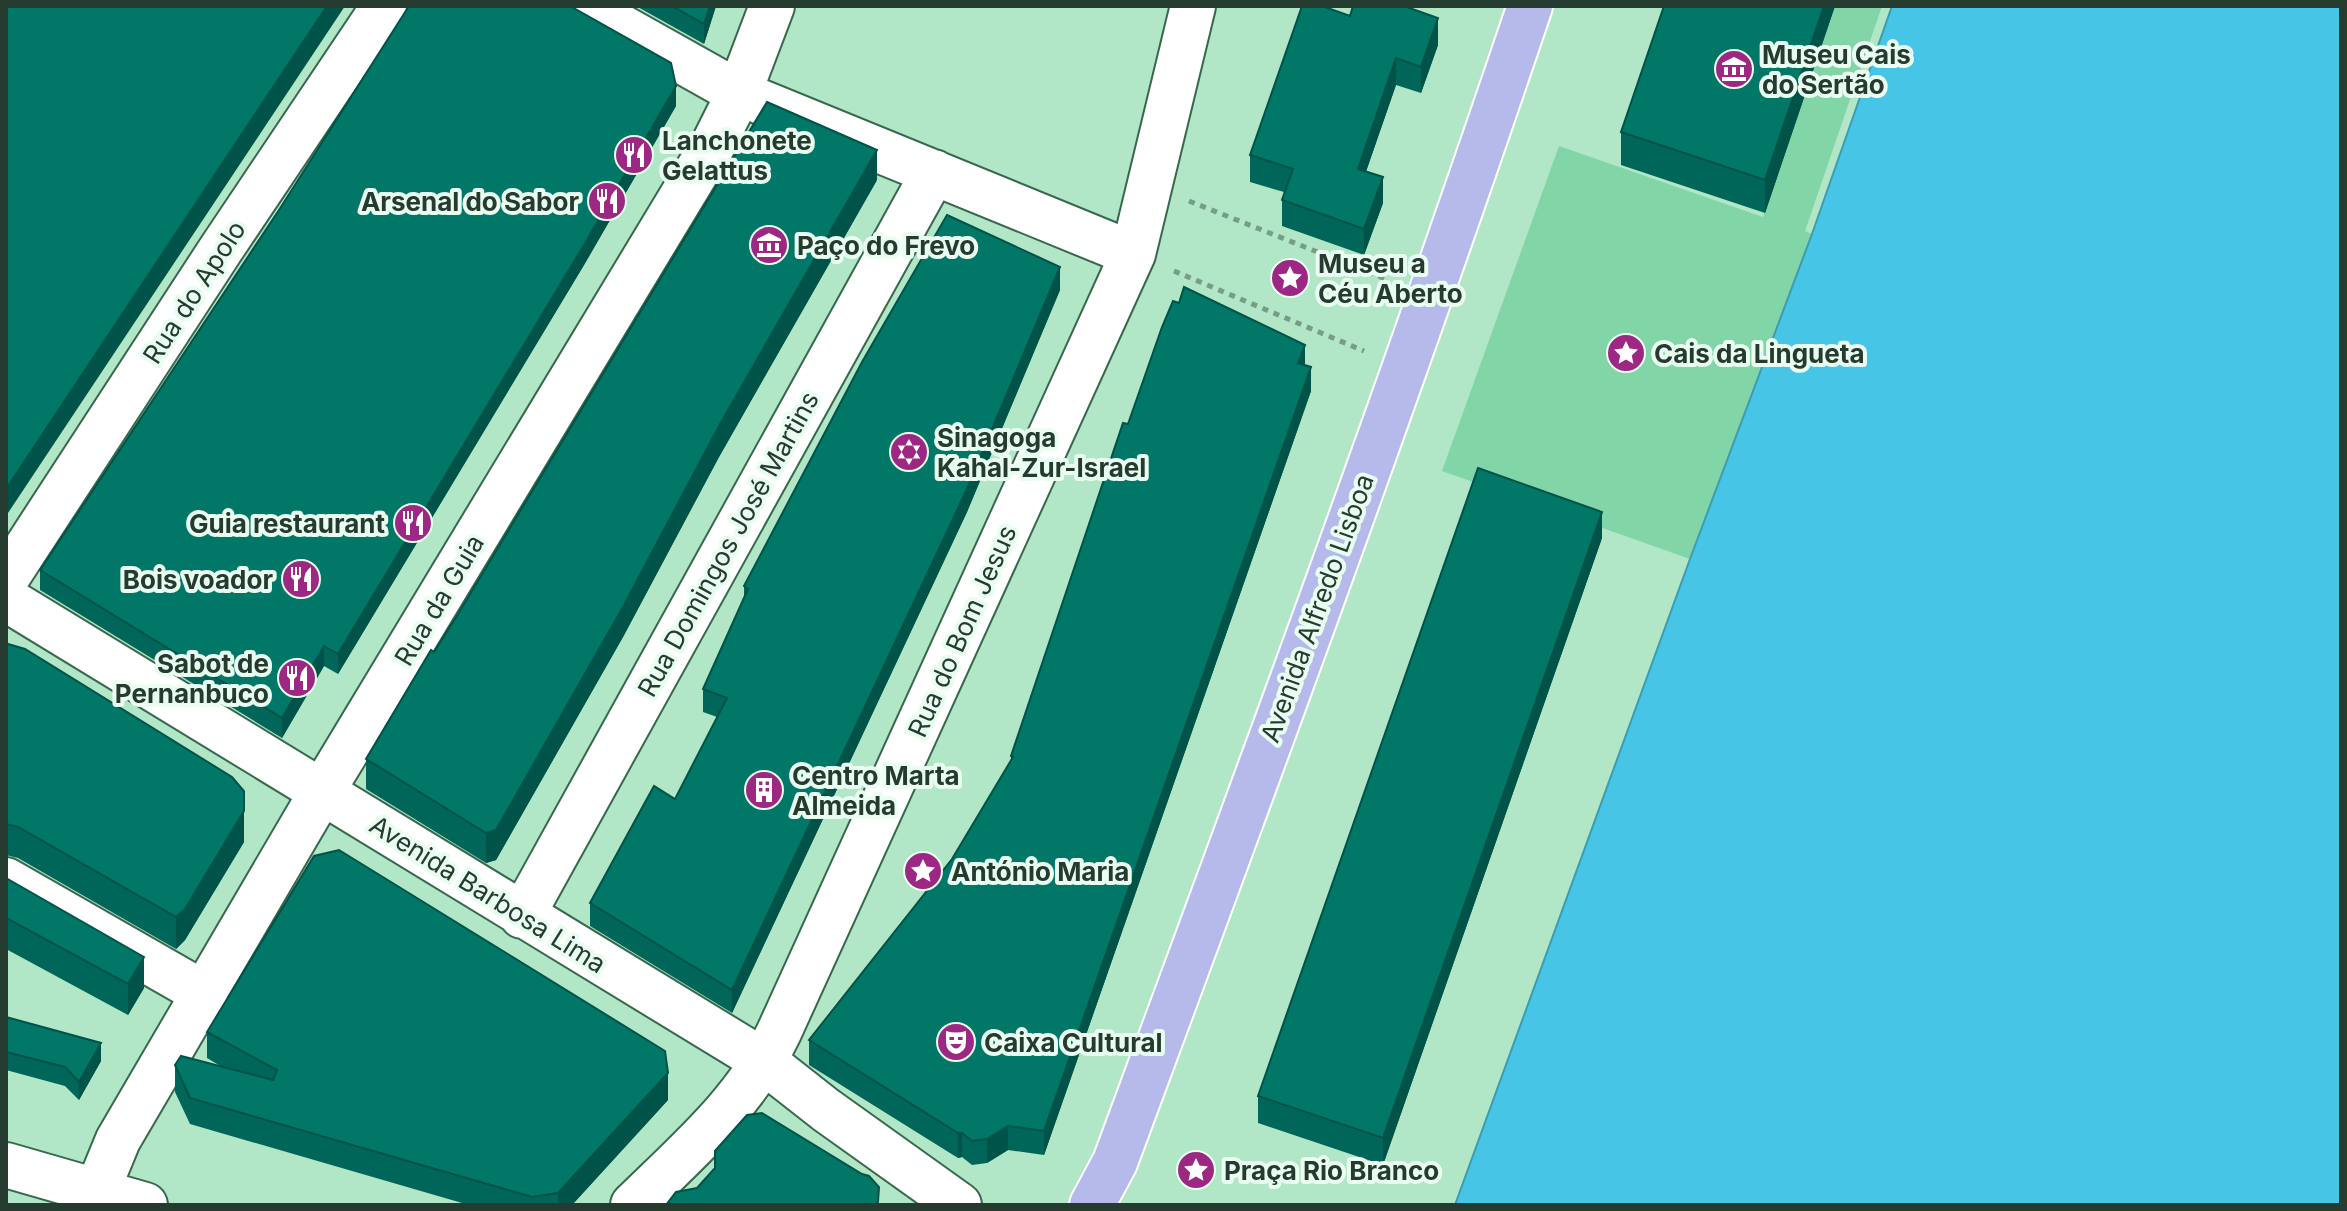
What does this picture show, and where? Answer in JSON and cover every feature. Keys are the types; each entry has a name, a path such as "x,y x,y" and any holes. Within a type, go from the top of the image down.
{"main road":[{"name":"Avenida Alfredo Lisboa","path":"1092,1205 1115,1162 1131,1119 1405,368 1530,6"}],"street":[{"name":"Rua do Apolo","path":"6,579 384,6"},
{"path":"584,6 739,93 1133,254"},
{"name":"Rua da Guia","path":"97,1198 118,1140 322,791 714,143 739,93 772,6"},
{"name":"Rua do Bom Jesus","path":"633,1205 726,1114 765,1062 1133,254 1193,6"},
{"name":"Rua Domingos José Martins","path":"522,916 934,172"},
{"name":"Avenida Barbosa Lima","path":"6,599 765,1062 826,1110 959,1205"},
{"path":"6,880 205,994"},
{"path":"6,1165 97,1198 145,1205"}],"path":[{"path":"1150,186 1430,296"},
{"path":"1133,254 1405,368"}],"green space":[{"name":"Cais da Lingueta","path":"1835,6 1882,6 1805,231 1812,234 1690,559 1442,471 1559,146 1763,217"}],"water":[{"path":"1892,6 2341,6 2341,1205 1455,1205 1812,234"}],"building":[{"path":"6,6 327,6 6,489"},
{"path":"409,6 570,6 671,63 676,86 338,654 324,646 282,718 40,570 279,210"},
{"path":"672,6 710,6 704,24"},
{"path":"1302,6 1322,6 1350,16 1353,6 1404,6 1438,18 1421,67 1396,58 1358,169 1383,177 1364,229 1282,200 1293,169 1250,155"},
{"name":"Museu Cais do Sertão","path":"1664,6 1824,6 1765,180 1621,132"},
{"path":"767,102 877,150 719,426 623,607 496,830 486,833 366,759 431,650 434,652 458,614"},
{"path":"947,215 1060,267 967,489 732,990 590,903 654,786 675,799 727,698 703,689 748,589 744,586 862,362"},
{"path":"1184,287 1305,345 1298,363 1311,367 1044,1131 1008,1126 987,1139 972,1141 809,1040 952,859 1013,757 1123,423 1128,424 1162,327 1173,301 1179,303"},
{"path":"1478,468 1602,512 1383,1138 1258,1096"},
{"path":"8,644 25,649 232,777 244,791 244,811 185,909 176,917 18,827 6,824"},
{"path":"339,850 665,1051 668,1073 558,1193 532,1197 190,1098 175,1065 181,1056 273,1080 277,1070 207,1032 314,856"},
{"path":"6,878 144,957 128,984 6,918"},
{"path":"6,1017 101,1043 79,1082 65,1067 6,1052"},
{"path":"762,1113 869,1176 879,1187 878,1202 875,1205 666,1205 676,1192 697,1188 715,1168 715,1151 747,1115"}],"place":[{"name":"Museu Cais do Sertão","path":"1734,69"},
{"name":"Lanchonete Gelattus","path":"634,155"},
{"name":"Arsenal do Sabor","path":"607,201"},
{"name":"Paço do Frevo","path":"769,245"},
{"name":"Museu a Céu Aberto","path":"1290,278"},
{"name":"Cais da Lingueta","path":"1626,353"},
{"name":"Sinagoga Kahal-Zur-Israel","path":"909,452"},
{"name":"Guia restaurant","path":"413,523"},
{"name":"Bois voador","path":"301,579"},
{"name":"Sabot de Pernanbuco","path":"297,678"},
{"name":"Centro Marta Almeida","path":"764,790"},
{"name":"António Maria","path":"923,871"},
{"name":"Caixa Cultural","path":"956,1042"},
{"name":"Praça Rio Branco","path":"1196,1170"}]}
